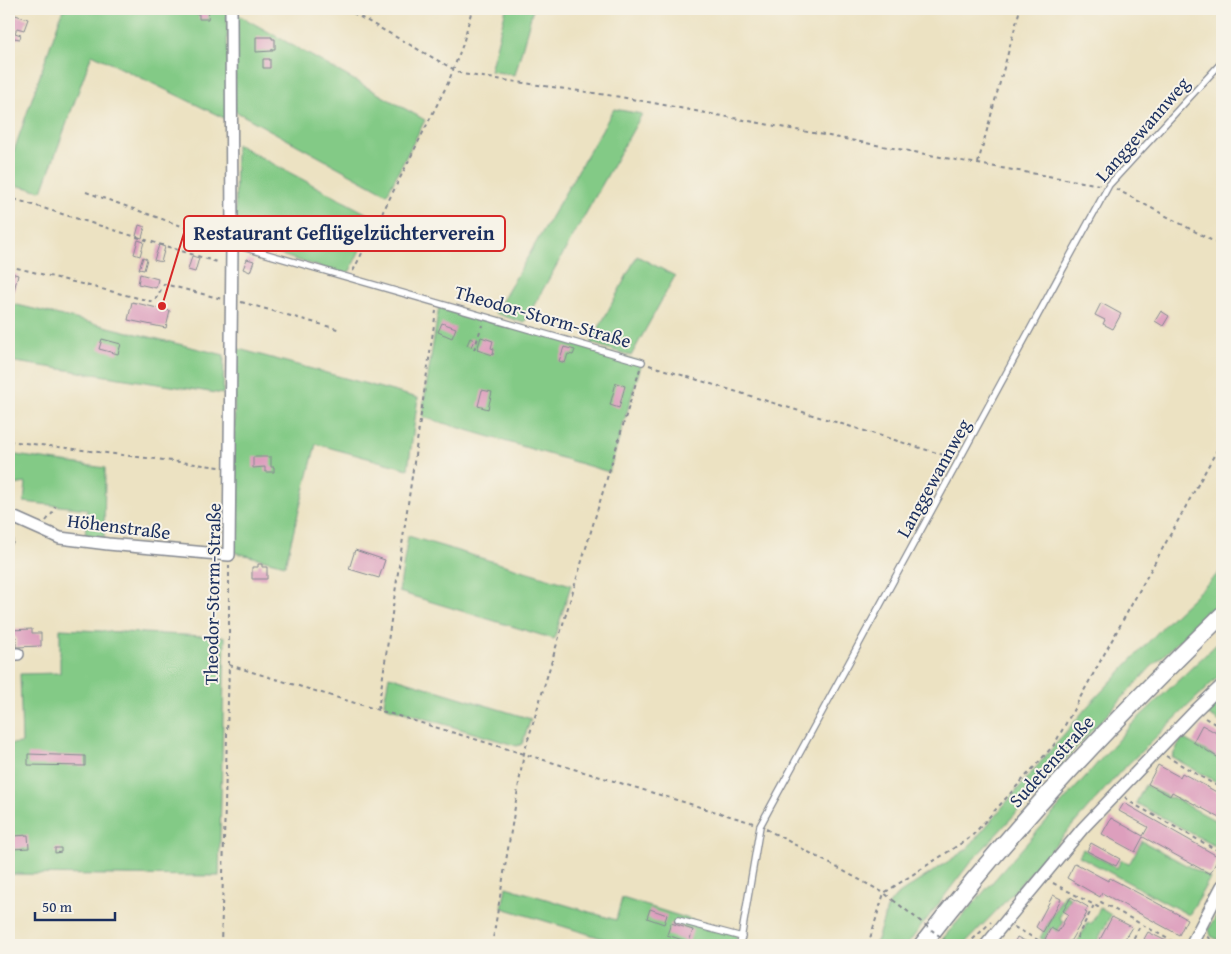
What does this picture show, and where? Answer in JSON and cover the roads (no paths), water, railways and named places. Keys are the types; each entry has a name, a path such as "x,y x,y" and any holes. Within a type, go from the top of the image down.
{"main road":[{"name":"Sudetenstraße","path":"922,945 1024,820 1118,718 1222,615"}],"street":[{"name":"Theodor-Storm-Straße","path":"230,555 231,9"},
{"name":"Höhenstraße","path":"9,518 15,518 60,538 230,555"},
{"path":"986,945 1042,877 1118,791 1222,685"},
{"path":"1190,945 1222,886"}],"lane":[{"name":"Langgewannweg","path":"740,945 760,826 1109,185 1222,62"},
{"name":"Theodor-Storm-Straße","path":"232,244 642,362"},
{"path":"678,920 742,937"}],"place":[{"name":"Restaurant Geflügelzüchterverein","path":"162,306"}]}
